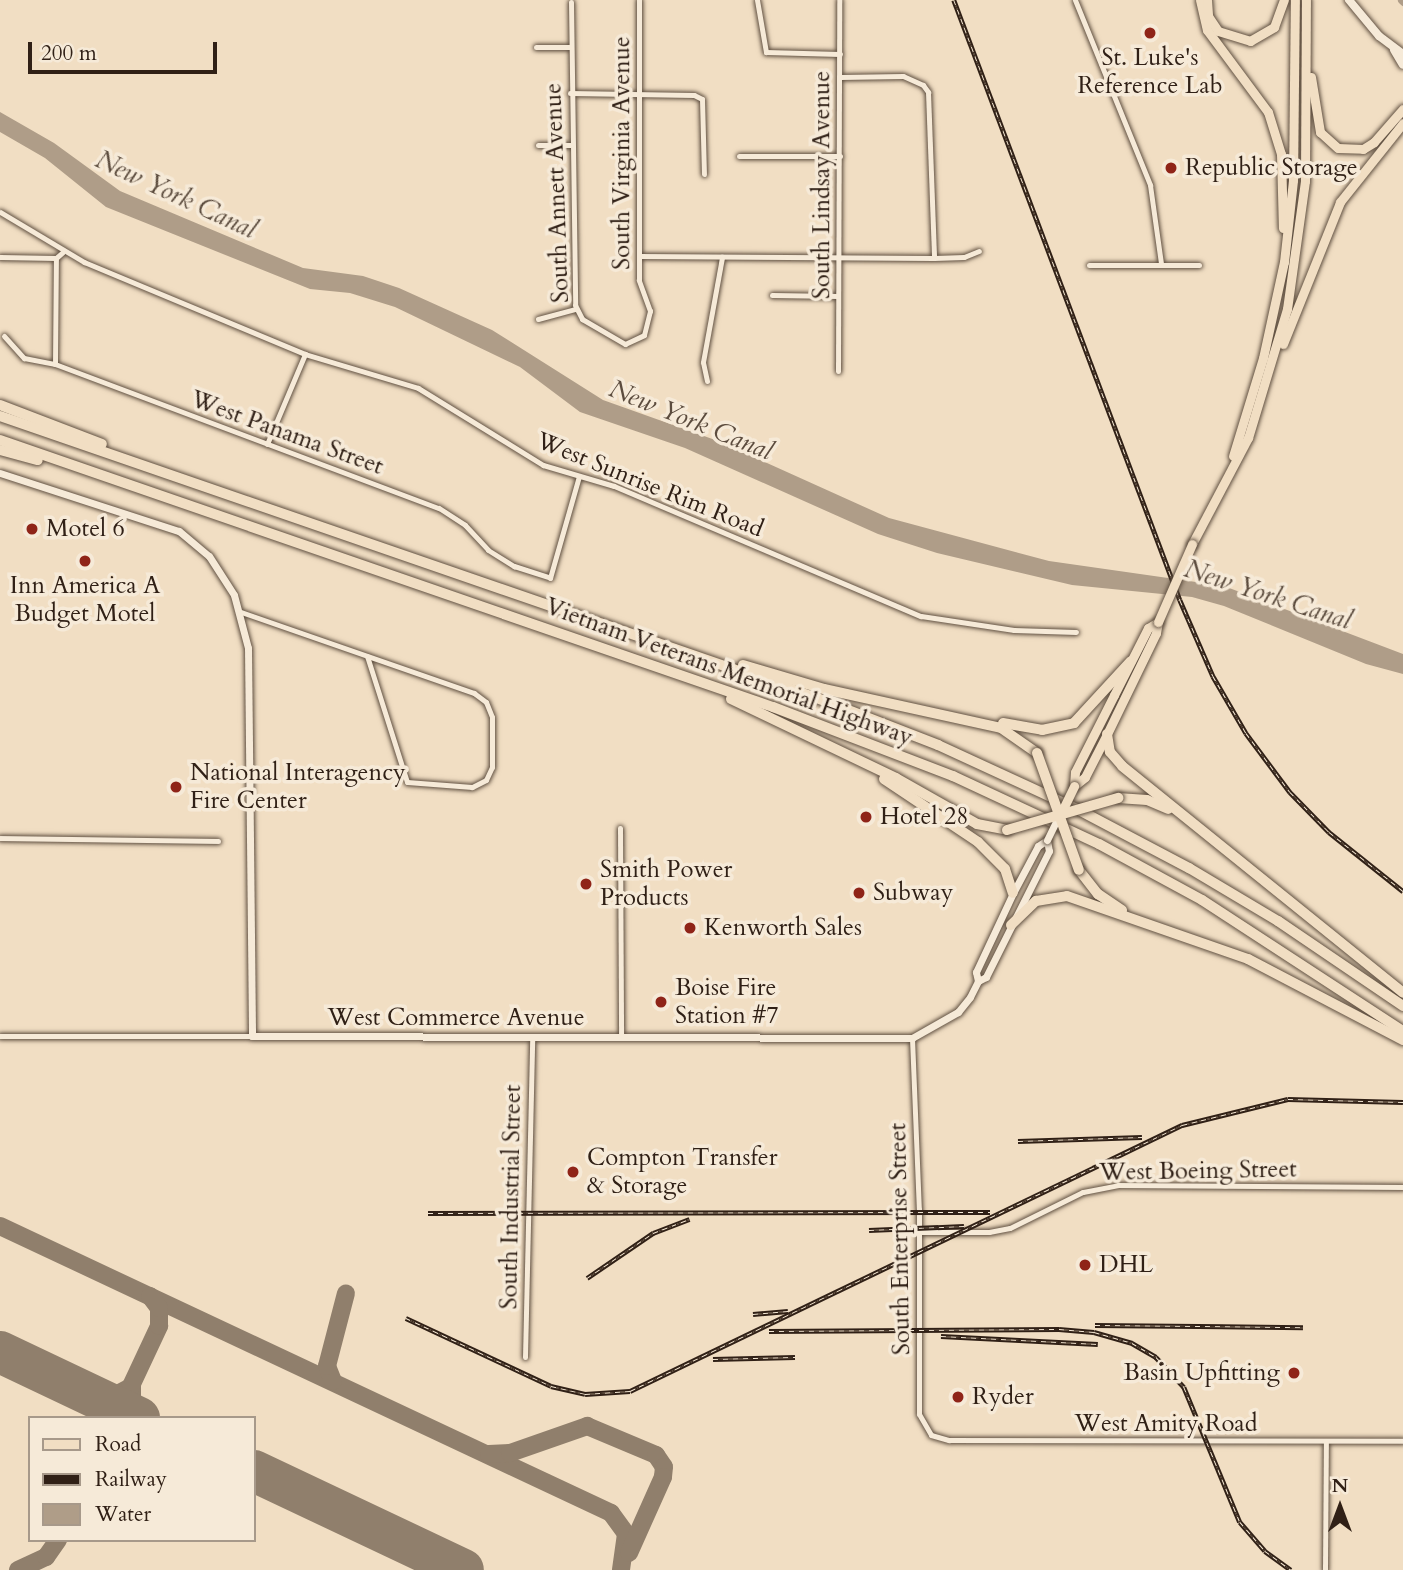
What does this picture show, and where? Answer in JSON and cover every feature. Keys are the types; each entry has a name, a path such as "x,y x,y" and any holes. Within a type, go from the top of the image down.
{"highway":[{"path":"0,405 176,476"},
{"name":"Vietnam Veterans Memorial Highway","path":"0,416 860,714 1044,793 1244,900 1403,1006"},
{"name":"Vietnam Veterans Memorial Highway","path":"0,440 862,739 1034,813 1202,900 1403,1031"},
{"path":"0,450 112,478"},
{"path":"540,601 824,689 1042,730 1058,729 1088,713 1132,661"},
{"path":"601,648 753,708 977,824 1007,830 1118,798 1147,800 1191,824"},
{"path":"919,708 1012,732 1037,753 1061,813 1079,870 1109,903 1159,929"},
{"path":"1107,734 1114,757 1191,824 1403,993"},
{"path":"840,751 966,831 1005,869 1013,893"},
{"path":"1011,925 1036,901 1056,895 1258,963 1403,1040"}],"main road":[{"path":"1199,0 1207,30 1268,112 1281,154 1284,261"},
{"path":"1207,0 1209,16 1218,32 1250,41 1274,27 1284,0"},
{"path":"1074,786 1085,777 1107,734 1156,633 1158,622 1192,544 1232,461 1263,358 1284,261 1293,180 1295,0"},
{"path":"1275,361 1296,263 1305,181 1306,0"},
{"path":"1349,0 1399,52 1403,65"},
{"path":"1306,46 1314,117 1328,142 1350,150 1363,149 1383,134 1403,109"},
{"path":"1232,461 1248,438 1275,361 1340,202 1403,123"},
{"path":"1061,813 1074,786 1075,772 1148,628 1158,622"}],"street":[{"name":"South Virginia Avenue","path":"636,341 645,332 650,311 639,280 639,0"},
{"path":"757,0 766,52 840,54"},
{"name":"South Lindsay Avenue","path":"838,0 838,371"},
{"path":"1074,0 1150,185 1161,263"},
{"name":"South Annett Avenue","path":"571,2 569,145 575,309 582,319 614,341 636,341"},
{"path":"536,47 570,47"},
{"path":"840,77 903,76 923,85 931,103 934,258"},
{"path":"570,93 694,95 702,99 704,174"},
{"path":"538,145 569,145"},
{"path":"739,156 840,156"},
{"name":"West Sunrise Rim Road","path":"0,212 63,252 305,354 418,388 543,465 614,486 921,616 1014,630 1076,632"},
{"path":"639,256 934,258 964,257 979,251"},
{"path":"0,257 56,258 63,252"},
{"path":"707,381 703,362 722,257"},
{"path":"55,364 56,258"},
{"path":"1089,265 1199,265"},
{"path":"772,295 838,296"},
{"path":"538,319 575,309"},
{"name":"West Panama Street","path":"4,336 24,358 55,364 439,508 465,525 488,550 514,566 550,578 579,476"},
{"path":"267,444 305,354"},
{"path":"0,473 179,531 219,568 241,612 248,648 252,1036"},
{"path":"241,612 474,693 486,702 492,718 492,767 486,780 472,787 407,782 367,656"},
{"path":"978,981 976,972 1013,893 1038,846 1047,840 1061,813"},
{"path":"620,828 621,1039"},
{"path":"0,838 218,841"},
{"path":"912,1038 958,1012 978,981 986,977 1049,851 1047,840"},
{"name":"West Commerce Avenue","path":"0,1036 912,1038"},
{"name":"South Industrial Street","path":"525,1357 532,1038"},
{"name":"South Enterprise Street","path":"912,1038 919,1232 919,1413 931,1434"},
{"name":"West Boeing Street","path":"919,1232 989,1232 1010,1228 1083,1192 1118,1185 1403,1188"},
{"name":"West Amity Road","path":"931,1434 949,1440 1403,1441"},
{"path":"1325,1570 1326,1442"}],"water":[{"path":"0,112 54,143 120,191 303,268 363,276 399,288 492,330 603,400 718,441 889,518 1049,561 1224,586 1403,654 1403,674 1366,664 1224,606 1192,597 1072,585 937,553 878,534 685,448 580,412 520,367 395,307 350,293 310,289 106,207 45,158 0,132"}],"taxiway":[{"path":"0,1226 611,1513 626,1534 621,1570"},
{"path":"333,1381 327,1366 346,1293"},
{"path":"117,1416 159,1326 159,1308 150,1296"},
{"path":"132,1385 132,1403 142,1416"},
{"path":"91,1395 110,1398 129,1388"},
{"path":"489,1454 510,1453 587,1426 656,1455 664,1467 663,1477 629,1553"},
{"path":"18,1570 46,1557 57,1542"}],"runway":[{"path":"0,1352 135,1416"},
{"path":"256,1472 463,1570"}],"railway":[{"path":"954,0 1180,600 1213,676 1246,733 1290,792 1329,832 1403,891"},
{"path":"406,1318 551,1386 585,1394 630,1391 1182,1125 1288,1099 1403,1102"},
{"path":"1018,1141 1142,1137"},
{"path":"428,1213 990,1212"},
{"path":"587,1278 653,1233 689,1219"},
{"path":"869,1230 964,1226"},
{"path":"753,1314 788,1311"},
{"path":"1095,1325 1303,1327"},
{"path":"769,1331 1059,1329 1094,1332 1132,1343 1156,1357 1184,1387 1240,1522 1265,1551 1291,1570"},
{"path":"941,1336 1098,1344"},
{"path":"713,1359 795,1357"}],"place":[{"name":"St. Luke's Reference Lab","path":"1150,33"},
{"name":"Republic Storage","path":"1171,168"},
{"name":"Motel 6","path":"32,529"},
{"name":"Inn America A Budget Motel","path":"85,561"},
{"name":"National Interagency Fire Center","path":"176,787"},
{"name":"Hotel 28","path":"866,817"},
{"name":"Smith Power Products","path":"586,884"},
{"name":"Subway","path":"859,893"},
{"name":"Kenworth Sales","path":"690,928"},
{"name":"Boise Fire Station #7","path":"661,1002"},
{"name":"Compton Transfer & Storage","path":"573,1172"},
{"name":"DHL","path":"1085,1265"},
{"name":"Basin Upfitting","path":"1294,1373"},
{"name":"Ryder","path":"958,1397"}],"water label":[{"name":"New York Canal","path":"176,195"},
{"name":"New York Canal","path":"691,420"},
{"name":"New York Canal","path":"1268,595"}]}
